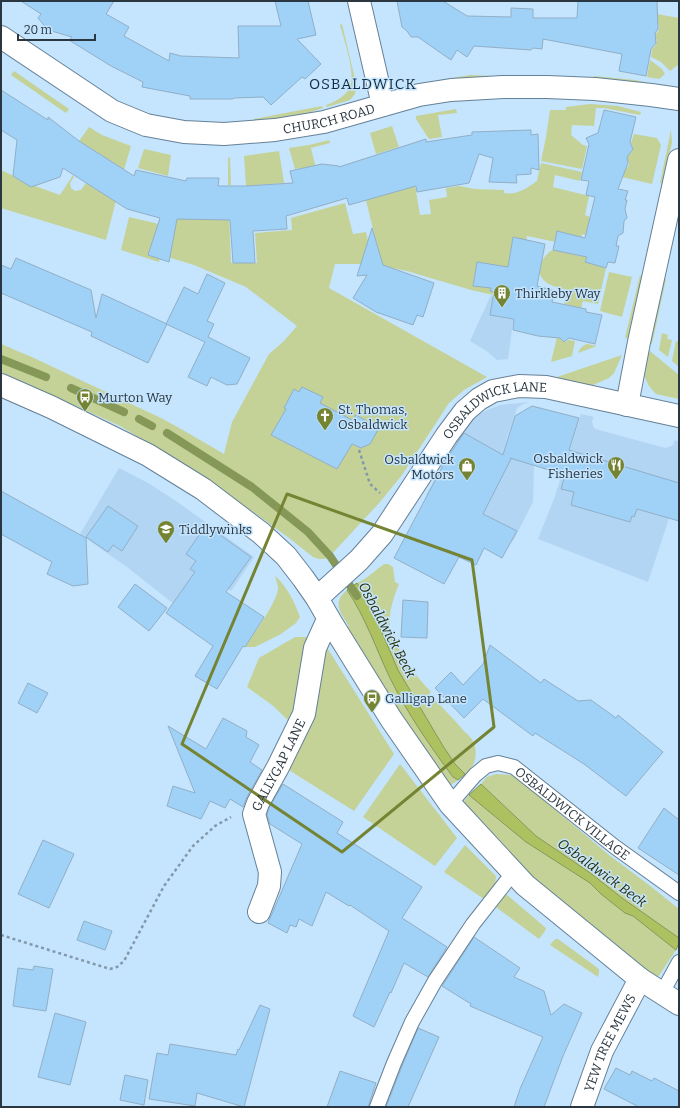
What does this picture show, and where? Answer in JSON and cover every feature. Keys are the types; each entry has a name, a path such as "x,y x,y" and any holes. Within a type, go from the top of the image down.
{"street":[{"path":"359,1 383,105"},
{"name":"CHURCH ROAD","path":"1,37 112,111 146,125 184,132 232,134 275,130 324,122 419,95 451,90 547,87 595,89 679,99"},
{"path":"627,406 639,342 679,160"},
{"path":"1,385 47,405 148,454 203,489 261,533 286,556 294,567 324,592 329,619 391,719 514,873 525,885 640,979 671,999"},
{"name":"OSBALDWICK LANE","path":"324,592 359,560 382,534 465,410 479,399 493,391 519,386 546,387 627,406 679,416"},
{"name":"GALLYGAP LANE","path":"259,912 269,886 270,872 254,814 258,803 278,767 304,714 316,648 329,619"},
{"name":"YEW TREE MEWS","path":"582,1107 602,1051 640,979"}],"lane":[{"name":"OSBALDWICK VILLAGE","path":"454,799 475,775 486,766 498,763 514,767 615,847 679,893"},
{"path":"377,1107 412,1022 434,981 473,924 514,873"},
{"path":"671,999 679,962"}],"path":[{"path":"359,450 370,484 399,509"},
{"path":"1,935 110,969 117,967 124,961 164,886 193,846 216,826 258,803"}],"highlighted area":[{"path":"287,494 472,560 494,727 342,852 182,744"}],"shaded area":[{"path":"657,14 679,18 678,65 670,71 661,62 651,57 652,49 657,40 653,35 657,33 659,28"},
{"path":"342,24 356,83 355,94 350,100 327,107 326,105 343,96 350,87 352,74 351,65 340,25"},
{"path":"650,60 662,69 665,74 659,79 647,77"},
{"path":"14,71 69,109 66,113 11,75"},
{"path":"470,75 492,76 492,79 441,82 440,80"},
{"path":"594,76 635,80 653,84 648,85 594,79"},
{"path":"590,104 618,106 641,112 640,115 604,108 596,108 594,126 572,125 571,135 583,145 587,146 582,169 541,161 550,110 566,110 566,107"},
{"path":"322,106 323,108 308,113 254,122 254,119"},
{"path":"456,109 457,113 438,115 442,137 429,139 416,119 416,116"},
{"path":"392,126 399,147 376,154 370,133"},
{"path":"89,127 102,135 131,146 106,240 1,208 1,170 35,186 60,195 73,175 74,177 70,183 71,188 75,191 81,190 86,183 98,191 109,173 97,166 103,156 79,141"},
{"path":"671,130 672,143 662,183 660,183"},
{"path":"634,134 657,138 661,145 652,184 622,177 629,164 627,159 632,150 631,143"},
{"path":"329,140 330,143 311,148 316,168 304,170 302,168 295,169 289,148"},
{"path":"144,149 171,155 168,176 138,168"},
{"path":"279,151 284,183 246,186 244,156"},
{"path":"230,157 231,185 228,185 228,158"},
{"path":"541,163 582,172 580,181 555,175 553,187 589,196 585,215 590,217 586,235 582,234 580,247 527,236 517,300 471,290 407,271 372,264 335,264 329,288 487,377 464,390 449,403 402,475 380,502 330,556 325,559 313,557 252,511 152,445 120,426 1,372 1,344 163,419 224,454 232,422 269,354 283,342 297,326 246,287 194,265 161,255 159,262 121,250 129,217 163,225 165,208 229,215 231,263 257,263 255,233 292,230 291,218 345,203 353,234 366,232 371,255 379,254 366,200 414,179 420,215 431,214 429,200 447,197 446,188 459,186 475,189 504,190 504,193 517,192 525,189 537,181"},
{"path":"554,249 576,250 575,255 587,257 586,262 606,268 598,304 583,301 581,308 564,304 567,290 551,285 544,280 541,276 540,266 545,256"},
{"path":"609,272 632,277 622,317 600,311"},
{"path":"640,275 643,279 628,338 625,338"},
{"path":"662,279 666,279 652,344 648,343"},
{"path":"491,295 516,300 508,359 497,360 488,352 470,341"},
{"path":"662,333 668,335 667,339 672,340 668,357 659,350"},
{"path":"557,337 560,337 564,342 568,340 575,341 572,356 551,362"},
{"path":"676,341 679,342 679,367 672,361"},
{"path":"587,344 597,346 578,353 581,347"},
{"path":"645,347 679,375 679,399 656,394 649,386 644,376 643,363"},
{"path":"622,355 614,373 609,378 593,385 585,385 554,378"},
{"path":"529,402 517,408 506,441 515,444 534,464 533,502 513,541 482,526 426,495 462,427 471,419 487,410 501,405"},
{"path":"581,414 594,417 592,421 595,429 665,448 673,445 675,440 679,442 679,488 648,582 538,539 554,499"},
{"name":"Tiddlywinks","path":"119,468 148,483 176,501 254,557 231,591 227,588 203,623 170,601 127,567 80,534"},
{"path":"384,564 388,564 393,567 395,582 399,584 390,616 390,629 396,644 409,666 431,692 429,694 472,739 474,743 476,752 475,760 471,768 465,774 455,764 443,746 398,670 369,602 357,583"},
{"path":"275,576 290,595 300,617 296,623 281,634 255,647 245,647 269,610 276,595 278,587"},
{"path":"357,583 369,602 398,670 443,746 455,764 465,774 458,780 453,777 427,741 411,717 397,691 365,623 347,590"},
{"path":"347,590 365,623 390,678 404,704 419,729 453,777 458,780 448,787 345,629 349,626 340,612 339,603 342,595"},
{"path":"295,637 308,637 310,645 291,723 272,705 247,687 259,658"},
{"path":"326,646 394,754 354,811 284,767"},
{"path":"400,764 457,838 435,866 363,817"},
{"path":"496,774 512,775 526,785 609,855 679,909 679,938 622,898 589,872 536,836 481,784 487,777"},
{"path":"481,784 536,836 589,872 622,898 679,938 679,943 676,950 633,916 625,913 590,883 526,842 469,795"},
{"path":"469,795 526,842 590,883 625,913 633,916 676,950 658,977 656,979 537,885 462,804"},
{"path":"465,845 496,876 495,885 484,899 444,872"},
{"path":"506,894 546,928 539,939 493,905 500,895"},
{"path":"555,939 558,939 599,969 598,977 550,945"}],"building":[{"path":"21,1 114,1 106,14 129,27 124,36 169,61 170,53 181,56 239,58 238,26 281,26 275,1 308,1 316,35 297,39 321,64 305,79 302,77 271,105 263,97 190,99 190,96 142,87 143,82 111,66 69,40 72,37 48,30 38,18 41,14"},
{"path":"397,1 443,1 467,16 511,17 511,8 533,9 533,18 577,18 578,1 657,1 658,29 655,33 656,43 651,49 646,76 619,71 622,54 543,39 542,49 533,48 531,50 474,46 467,57 457,50 451,60 418,37 411,37 402,27"},
{"path":"1,90 48,120 48,117 79,141 134,176 136,170 186,181 187,178 219,178 218,186 293,183 290,171 322,164 339,167 426,139 426,142 472,135 472,132 531,130 531,135 538,134 539,170 531,168 531,174 516,175 517,183 489,182 493,158 479,154 469,183 417,192 416,186 349,205 347,198 286,216 287,229 253,231 255,263 233,263 230,220 177,219 169,262 148,255 160,218 127,209 63,168 60,177 31,187 13,176 17,140 1,130"},
{"path":"604,110 636,117 630,142 633,149 627,157 628,163 618,189 628,191 625,200 627,200 625,209 627,218 624,221 623,233 618,236 616,246 619,246 615,263 608,262 606,268 585,262 587,257 553,250 557,231 585,238 595,197 586,195 589,181 581,180 589,144 586,138 598,133"},
{"path":"372,228 383,265 434,283 423,317 417,315 413,325 376,312 353,298 367,275 357,276"},
{"path":"513,237 545,244 537,286 555,291 552,302 586,309 586,312 602,315 595,344 569,338 564,342 560,338 538,336 513,330 514,319 490,315 494,292 490,291 491,288 473,286 477,262 508,267"},
{"path":"16,258 91,290 96,318 102,294 167,324 148,363 91,336 92,332 1,293 1,265 11,269"},
{"path":"207,274 225,283 207,321 214,324 208,337 250,358 237,384 227,385 211,377 207,386 188,377 205,342 166,324 184,287 198,294"},
{"name":"St. Thomas, Osbaldwick","path":"302,387 323,397 320,403 352,420 356,415 379,428 370,444 361,448 352,444 337,469 271,435 286,409 284,408 294,389 299,392"},
{"path":"532,406 579,418 569,450 679,483 679,521 637,509 630,522 571,505 574,492 561,489 565,475 510,458 511,459 483,514 517,531 502,558 484,548 476,565 459,557 444,584 394,558 446,460 464,433 503,455 515,416"},
{"path":"1,491 86,538 88,584 73,586 47,574 52,562 1,534"},
{"path":"108,506 138,526 122,551 113,545 108,552 86,537"},
{"path":"206,525 251,557 226,592 264,617 245,647 243,646 217,689 195,676 213,646 166,613 195,572 190,569 196,561 186,554"},
{"path":"135,584 167,608 149,631 118,607"},
{"path":"403,600 428,602 427,638 401,637"},
{"path":"490,645 541,683 544,679 578,701 591,700 616,718 618,715 663,752 626,796 584,764 535,733 533,736 483,699 464,718 435,688 451,672 463,685 483,664"},
{"path":"28,683 48,693 37,713 18,703"},
{"path":"223,718 247,731 246,737 259,745 250,762 262,770 243,807 230,799 225,808 210,801 201,819 167,806 173,786 195,793 168,726 206,749"},
{"path":"283,784 343,822 337,833 422,887 402,918 447,947 428,977 404,963 374,1027 353,1016 389,931 350,905 349,906 326,892 312,926 299,919 296,927 290,925 287,933 268,923 302,844 270,824 267,815 269,808"},
{"path":"664,808 679,820 679,875 638,848"},
{"path":"43,840 74,854 49,908 18,894"},
{"path":"84,921 112,931 105,950 77,940"},
{"path":"474,937 520,968 514,977 544,991 551,1015 564,1004 582,1013 563,1056 544,1107 514,1107 520,1089 543,1037 470,1006 471,1004 442,986"},
{"path":"34,966 53,969 46,1011 13,1006 18,968 33,970"},
{"path":"260,1005 270,1009 244,1107 197,1093 195,1106 149,1099 157,1053 168,1055 170,1044 236,1055"},
{"path":"55,1013 86,1022 70,1085 38,1077"},
{"path":"418,1028 439,1037 408,1107 386,1107 402,1066"},
{"path":"616,1068 630,1075 632,1071 652,1081 654,1078 679,1091 679,1107 639,1107 604,1089"},
{"path":"340,1071 376,1083 368,1107 327,1107"},
{"path":"125,1075 148,1080 144,1105 120,1100"}],"waterway":[{"name":"Osbaldwick Beck","path":"1,359 46,377"},
{"name":"Osbaldwick Beck","path":"71,388 124,412"},
{"name":"Osbaldwick Beck","path":"139,419 152,426"},
{"name":"Osbaldwick Beck","path":"167,433 252,487 308,532 330,556 357,596"}],"place":[{"name":"Thirkleby Way","path":"502,308"},
{"name":"Murton Way","path":"85,412"},
{"name":"St. Thomas, Osbaldwick","path":"325,431"},
{"name":"Osbaldwick Fisheries","path":"616,480"},
{"name":"Osbaldwick Motors","path":"467,481"},
{"name":"Tiddlywinks","path":"166,544"},
{"name":"Galligap Lane","path":"372,713"}],"district":[{"name":"OSBALDWICK","path":"363,84"}]}
